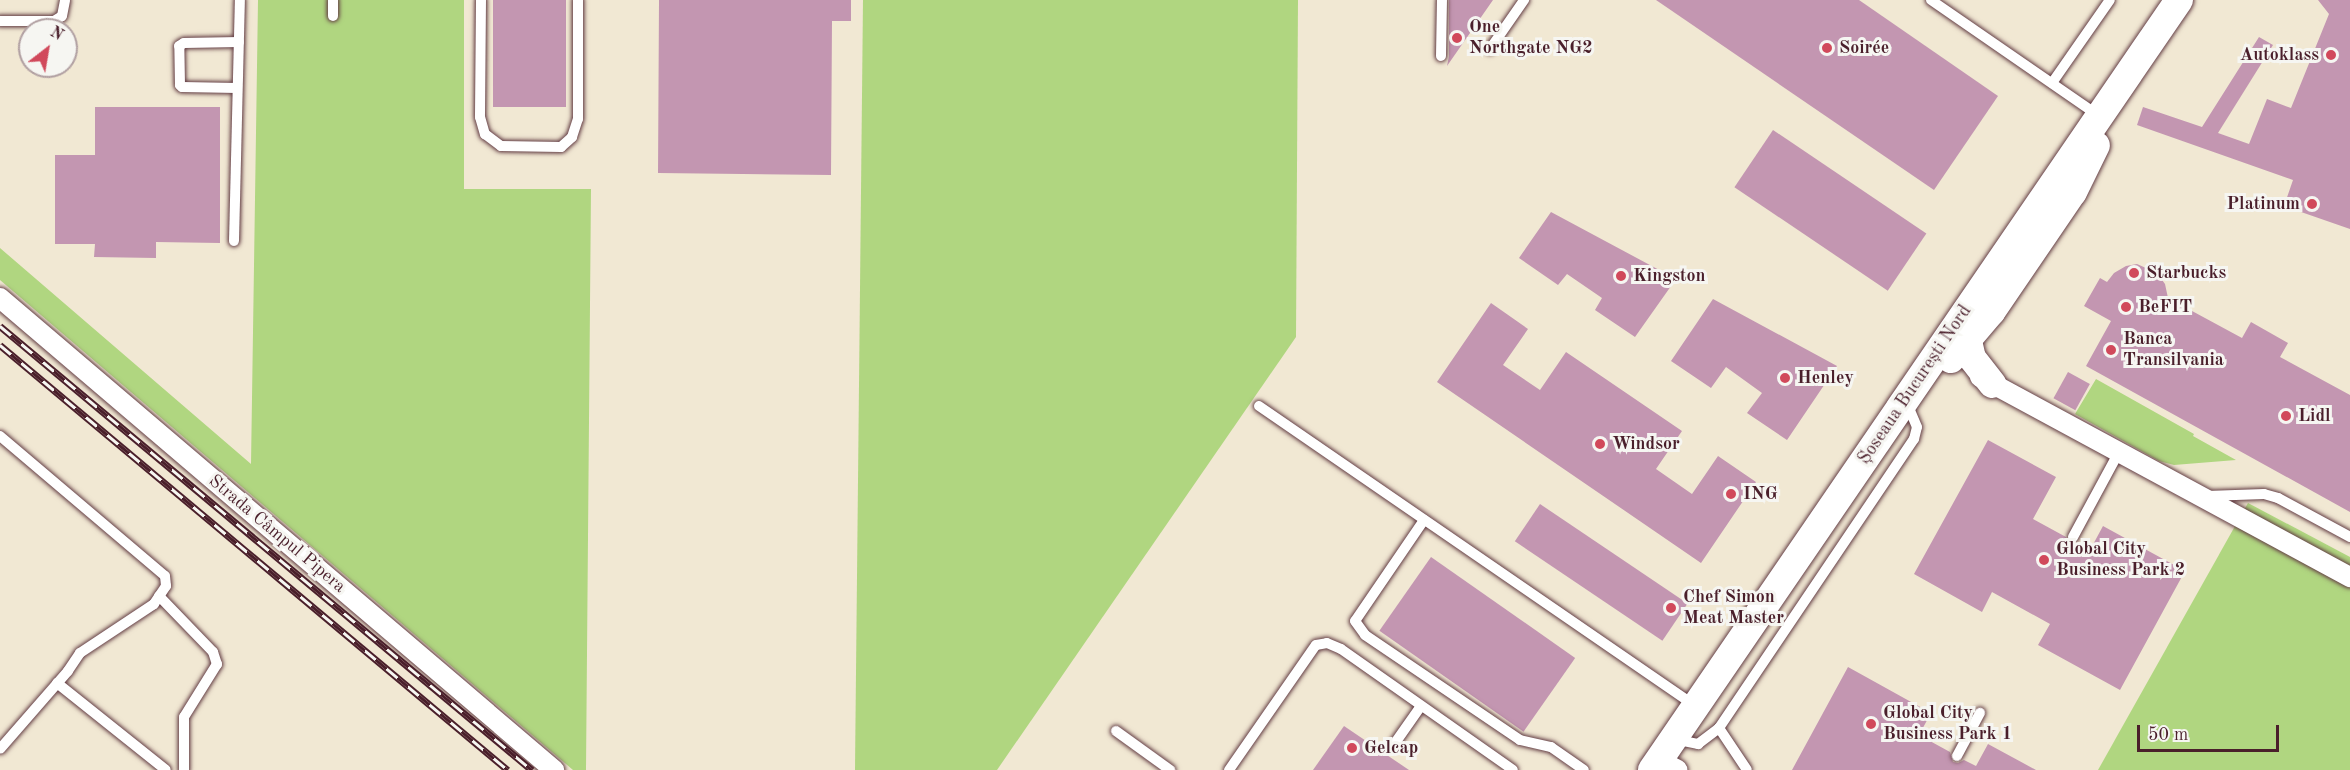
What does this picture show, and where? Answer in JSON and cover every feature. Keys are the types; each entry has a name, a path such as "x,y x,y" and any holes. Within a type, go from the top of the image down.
{"main road":[{"name":"Șoseaua București Nord","path":"1666,760 1696,706 1905,401 1935,368 1978,292 2179,0"},
{"path":"1935,368 1968,341 2078,183 2096,147 2099,116"},
{"path":"1978,292 1971,310 1968,341 1975,364 1992,384"}],"street":[{"name":"Strada Câmpul Pipera","path":"0,298 554,770"},
{"path":"1935,368 1965,369 2350,577"}],"lane":[{"path":"0,21 54,21 62,16 65,0"},
{"path":"234,241 240,0"},
{"path":"333,0 333,16"},
{"path":"481,0 480,117 485,134 501,146 561,147 572,137 578,119 578,0"},
{"path":"1441,56 1442,0"},
{"path":"1490,49 1524,0"},
{"path":"1931,0 2099,116"},
{"path":"2052,83 2110,0"},
{"path":"237,88 182,87 180,85 179,46 184,43 239,42"},
{"path":"1666,760 1698,744 1719,728 1914,439 1917,427 1905,401"},
{"path":"1259,406 1696,706"},
{"path":"0,436 165,576 166,586 154,604 80,653 0,749"},
{"path":"2073,537 2119,452"},
{"path":"2201,497 2264,494 2278,498 2350,537"},
{"path":"1424,520 1355,621 1365,635 1520,740 1551,747 1584,770"},
{"path":"159,596 213,652 216,664 184,717 184,770"},
{"path":"1229,770 1316,645 1320,644 1341,650 1513,770"},
{"path":"57,683 166,770"},
{"path":"1395,743 1421,706"},
{"path":"1957,756 1980,713"},
{"path":"1719,728 1747,770"},
{"path":"1116,731 1170,770"}],"green space":[{"path":"258,0 464,0 464,189 591,189 586,770 573,770 0,280 0,248 251,464"},
{"path":"863,0 1298,0 1296,337 997,770 855,770"},
{"path":"2096,379 2236,460 2174,465 2159,461 2075,414"},
{"path":"2248,503 2350,557 2350,770 2098,770"}],"building":[{"path":"493,0 566,0 566,107 493,107"},
{"path":"659,0 851,0 851,21 832,21 831,175 658,173"},
{"name":"One Northgate NG2","path":"1449,0 1493,0 1447,66 1449,56"},
{"name":"Soirée","path":"1656,0 1859,0 1998,96 1934,190"},
{"path":"2318,0 2350,0 2350,229 2284,206 2293,180 2137,125 2143,107 2202,127 2259,37 2273,45 2218,133 2249,144 2267,99 2291,108 2329,14"},
{"path":"95,107 220,107 220,243 156,242 156,258 94,257 95,244 55,244 55,155 95,155"},
{"path":"1773,130 1926,233 1888,291 1734,187"},
{"name":"Kingston","path":"1551,212 1676,279 1635,337 1595,310 1602,298 1567,274 1558,285 1519,258"},
{"path":"2137,264 2157,273 2165,284 2168,298 2242,338 2251,322 2288,343 2280,357 2350,395 2350,512 2086,366 2111,321 2084,306 2100,278 2107,282 2114,273 2126,266"},
{"name":"Henley","path":"1713,299 1837,366 1787,440 1747,413 1762,393 1726,367 1711,388 1671,361"},
{"name":"Windsor","path":"1491,303 1528,329 1503,365 1540,390 1566,352 1682,431 1656,469 1692,494 1718,456 1756,482 1701,563 1437,382"},
{"path":"2068,372 2090,384 2075,410 2053,398"},
{"name":"Global City Business Park 2","path":"1988,440 2056,477 2033,519 2066,537 2069,543 2077,543 2090,550 2103,526 2185,571 2120,690 2038,645 2050,624 1992,592 1982,612 1914,574"},
{"path":"1540,504 1688,604 1662,641 1515,541"},
{"path":"1431,557 1575,658 1524,732 1379,631"},
{"name":"Global City Business Park 1","path":"1848,667 1931,713 1919,735 1950,752 1953,762 1958,763 1964,760 1976,766 1988,744 2036,770 1792,770"},
{"name":"Gelcap","path":"1344,726 1409,770 1313,770"}],"railway":[{"path":"0,326 532,770"},
{"path":"0,345 508,770"}],"place":[{"name":"One Northgate NG2","path":"1457,38"},
{"name":"Soirée","path":"1827,48"},
{"name":"Autoklass","path":"2331,55"},
{"name":"Platinum","path":"2312,204"},
{"name":"Starbucks","path":"2134,273"},
{"name":"Kingston","path":"1621,276"},
{"name":"BeFIT","path":"2126,307"},
{"name":"Banca Transilvania","path":"2111,350"},
{"name":"Henley","path":"1785,378"},
{"name":"Lidl","path":"2286,416"},
{"name":"Windsor","path":"1600,444"},
{"name":"ING","path":"1731,494"},
{"name":"Global City Business Park 2","path":"2044,560"},
{"name":"Chef Simon Meat Master","path":"1671,608"},
{"name":"Global City Business Park 1","path":"1871,724"},
{"name":"Gelcap","path":"1352,748"}]}
